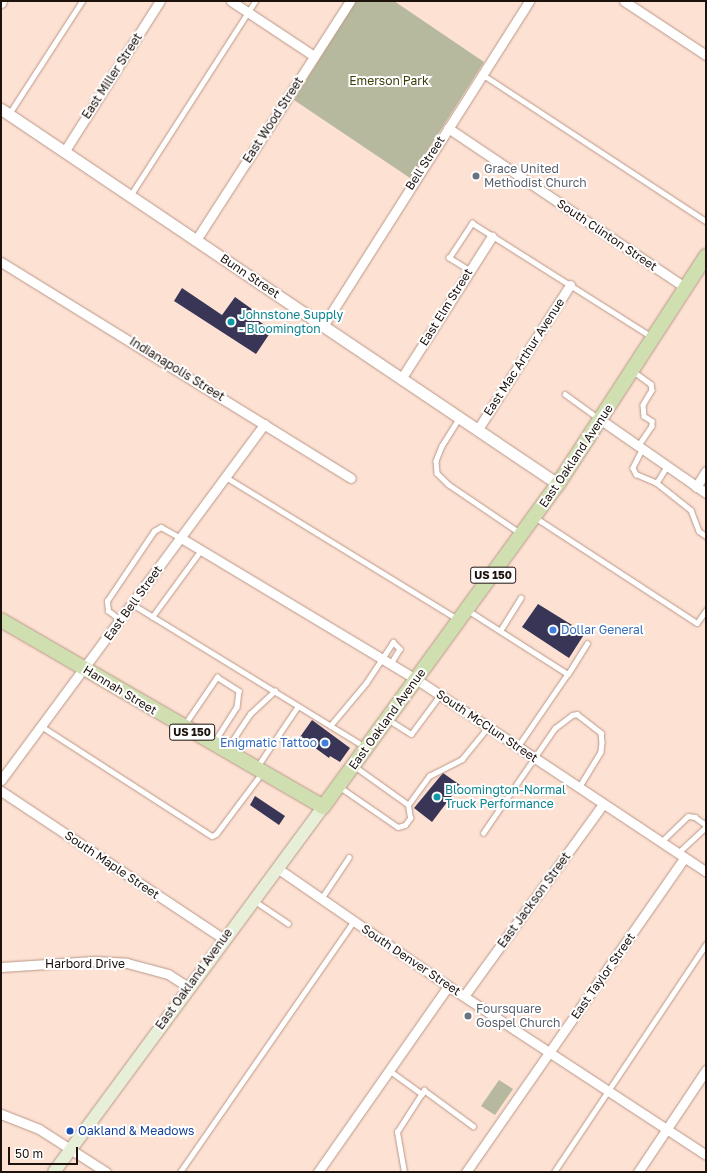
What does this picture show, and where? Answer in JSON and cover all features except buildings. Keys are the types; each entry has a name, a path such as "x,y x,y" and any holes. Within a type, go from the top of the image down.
{"main road":[{"name":"East Oakland Avenue","path":"54,1172 188,986 323,807 535,517 601,420 706,256"},
{"path":"687,285 706,272"},
{"name":"Hannah Street","path":"1,620 323,807"}],"street":[{"name":"East Miller Street","path":"64,152 160,1"},
{"path":"231,1 314,56"},
{"name":"East Wood Street","path":"196,240 350,1"},
{"name":"Bell Street","path":"323,326 529,1"},
{"path":"624,1 706,55"},
{"name":"Bunn Street","path":"5,112 558,484"},
{"name":"South Clinton Street","path":"448,128 687,285"},
{"name":"East Elm Street","path":"401,379 492,236"},
{"name":"Indianapolis Street","path":"1,262 351,478"},
{"name":"East Mac Arthur Avenue","path":"478,429 570,285"},
{"path":"601,420 640,449 706,493"},
{"name":"East Bell Street","path":"1,780 85,669 264,424"},
{"path":"696,487 706,471"},
{"name":"South McClun Street","path":"181,538 416,679 706,872"},
{"name":"South Maple Street","path":"1,791 224,939"},
{"name":"East Jackson Street","path":"464,996 603,804"},
{"name":"East Taylor Street","path":"466,1172 550,1053 681,856"},
{"name":"South Denver Street","path":"277,868 448,986 706,1155"},
{"name":"Harbord Drive","path":"1,967 94,961 127,963 168,974 188,986"},
{"path":"318,1172 448,986"},
{"path":"638,1172 706,1070"},
{"path":"1,1114 39,1129 106,1172"}],"lane":[{"path":"5,112 82,1"},
{"path":"130,196 256,1"},
{"path":"482,74 706,221"},
{"path":"470,271 449,258 472,223 653,338"},
{"path":"632,371 652,387 643,405 644,416 652,421 652,426 640,449 633,468 636,474 657,483 691,510 699,531 706,536"},
{"path":"565,394 601,420"},
{"path":"460,417 442,446 436,461 437,473 448,484 522,534"},
{"path":"657,483 667,467"},
{"path":"226,476 464,615 500,631 568,674"},
{"path":"535,517 697,623 706,610"},
{"path":"120,620 108,611 107,602 154,531 161,527 181,538"},
{"path":"152,617 201,550"},
{"path":"500,631 521,598"},
{"path":"132,604 366,748"},
{"path":"330,726 366,683 391,642 400,649 391,664"},
{"path":"518,747 587,644"},
{"path":"183,727 217,678 239,691 237,707 213,744"},
{"path":"226,751 250,714 275,691"},
{"path":"387,719 410,734 440,695"},
{"path":"41,726 212,836 216,834 259,770 298,706"},
{"path":"483,833 555,728 572,715 577,714 601,733 602,742 601,752 579,788"},
{"path":"338,786 398,827 405,825 410,818 408,805 429,776 462,759 488,727"},
{"path":"353,765 408,805"},
{"path":"661,842 688,816 695,817 706,826 681,856"},
{"path":"321,899 349,857"},
{"path":"253,900 288,923"},
{"path":"180,1172 354,921"},
{"path":"554,1172 706,944"},
{"path":"388,1070 422,1094"},
{"path":"404,1172 397,1130 424,1090 473,1126"}],"green space":[{"name":"Emerson Park","path":"356,1 394,1 484,62 410,178 294,100"},
{"path":"499,1080 513,1089 495,1115 481,1106"}],"place":[{"name":"Grace United Methodist Church","path":"476,176"},
{"name":"Johnstone Supply - Bloomington","path":"231,322"},
{"name":"Dollar General","path":"553,630"},
{"name":"Enigmatic Tattoo","path":"325,743"},
{"name":"Bloomington-Normal Truck Performance","path":"437,797"},
{"name":"Foursquare Gospel Church","path":"468,1016"},
{"name":"Oakland & Meadows","path":"70,1131"}]}
